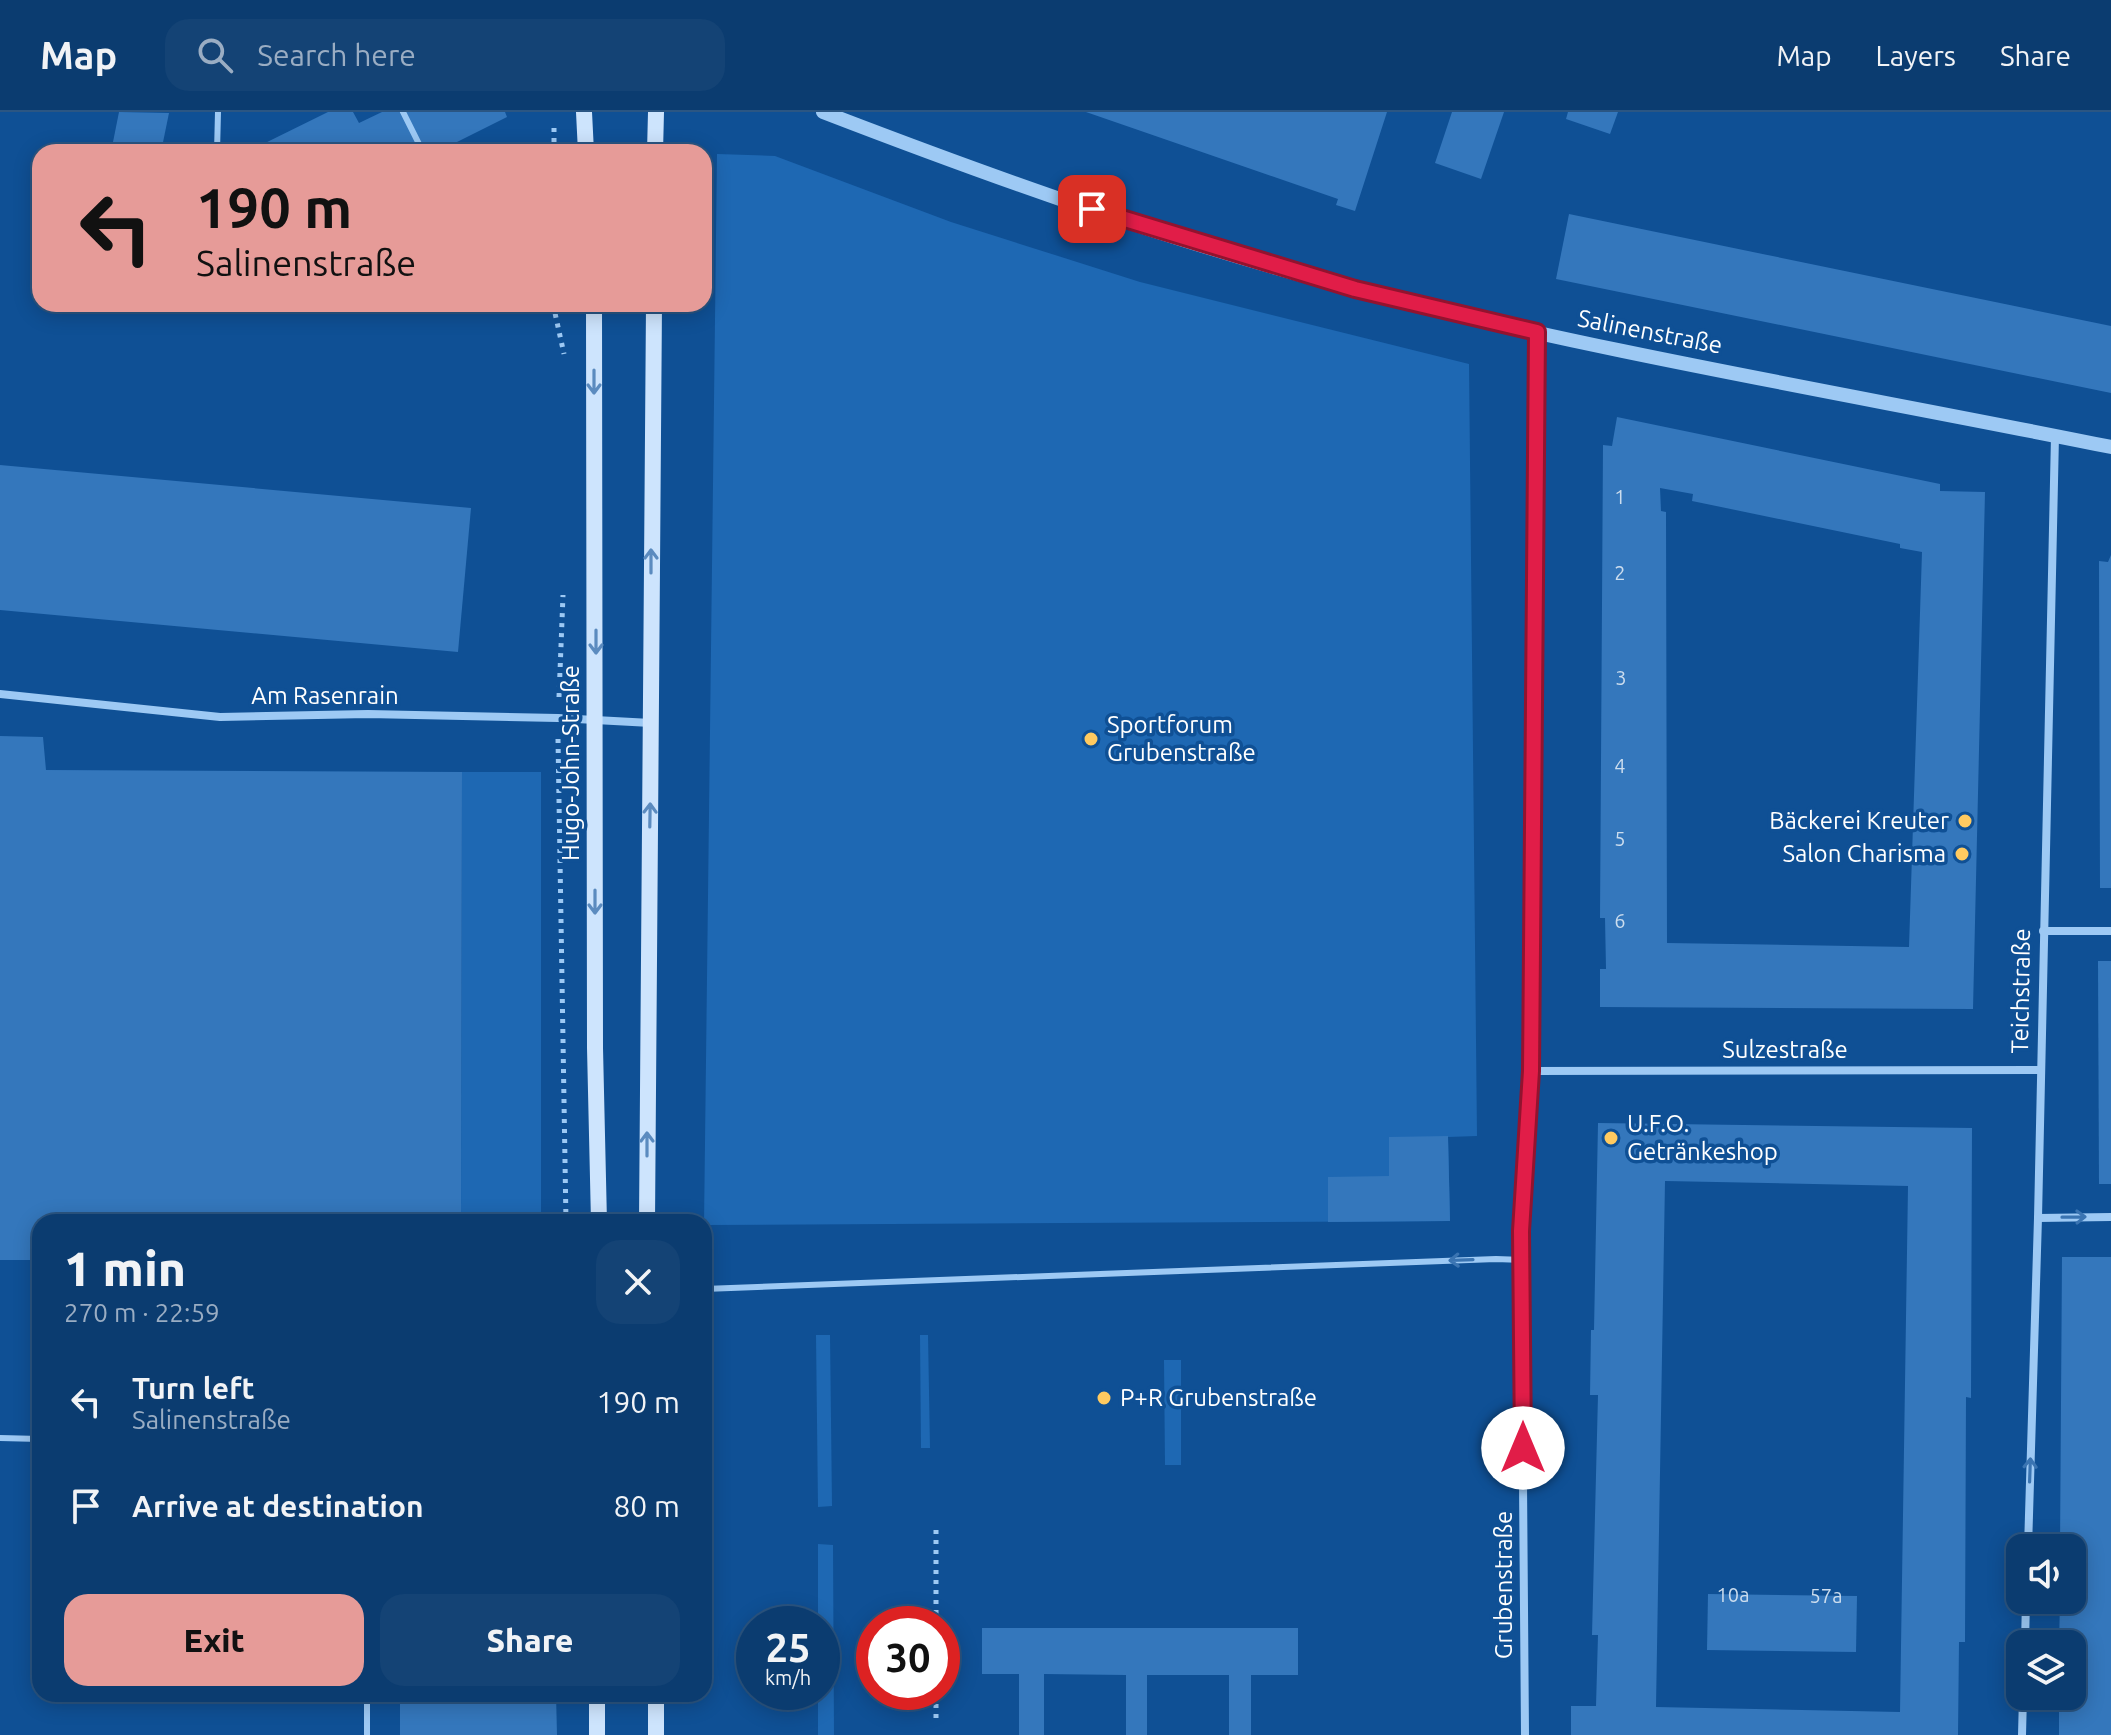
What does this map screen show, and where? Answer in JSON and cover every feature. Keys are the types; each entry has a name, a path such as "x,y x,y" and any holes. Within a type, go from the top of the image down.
{"main road":[{"path":"584,112 586,144"},
{"path":"655,144 656,112"},
{"name":"Hugo-John-Straße","path":"594,312 595,1048 599,1214"},
{"path":"647,1214 654,312"},
{"path":"597,1702 597,1735"},
{"path":"656,1702 656,1735"}],"street":[{"name":"Salinenstraße","path":"823,112 977,171 1149,228 1355,289 1537,332 2111,447"},
{"name":"Grubenstraße","path":"1525,1735 1521,1231 1531,1071 1537,332"},
{"name":"Teichstraße","path":"2028,1534 2055,436"},
{"name":"Am Rasenrain","path":"0,694 220,717 368,714 652,723"},
{"path":"2043,931 2111,931"},
{"name":"Sulzestraße","path":"1531,1071 2039,1070"},
{"path":"2038,1218 2111,1217"},
{"path":"2022,1735 2023,1710"}],"lane":[{"path":"217,144 218,112"},
{"path":"403,112 419,144"},
{"path":"712,1289 1425,1261 1523,1260"},
{"path":"0,1438 32,1439"},
{"path":"367,1702 367,1735"}],"path":[{"path":"554,112 554,144"},
{"path":"555,312 566,361"},
{"path":"563,593 558,718 566,1214"},
{"path":"936,1525 936,1606"},
{"path":"936,1710 936,1718"}],"shaded area":[{"name":"Sportforum Grubenstraße","path":"717,154 775,156 951,222 1140,282 1469,364 1477,1136 1448,1137 1450,1221 712,1225 712,1214 704,1214"},
{"path":"462,772 541,772 541,1214 461,1214"},
{"path":"816,1335 830,1335 832,1506 818,1507"},
{"path":"920,1335 928,1335 930,1448 921,1448"},
{"path":"1164,1360 1181,1360 1181,1465 1165,1465"},
{"path":"818,1544 833,1545 833,1606 818,1606"},
{"path":"818,1710 834,1710 834,1735 818,1735"}],"building":[{"path":"119,112 169,113 163,144 113,144"},
{"path":"328,112 353,112 359,123 382,112 505,112 507,117 453,144 263,144"},
{"path":"1086,112 1387,112 1355,211 1336,205 1338,199"},
{"path":"1452,112 1504,112 1481,179 1435,163"},
{"path":"1568,112 1618,112 1610,134 1566,119"},
{"path":"1569,214 2111,326 2111,393 1556,279"},
{"path":"1617,417 1940,484 1940,491 1985,492 1973,1009 1600,1007 1600,969 1606,969 1605,918 1600,918 1603,445 1612,446","holes":["1660,488 1693,494 1692,501 1900,544 1900,548 1922,552 1909,947 1667,943 1666,512 1661,511"]},
{"path":"0,465 471,508 458,652 0,610"},
{"path":"2111,555 2111,888 2100,888 2099,561 2108,562"},
{"path":"0,736 43,737 46,770 462,772 461,1214 32,1214 32,1260 0,1260"},
{"path":"2098,961 2111,961 2111,1184 2099,1184"},
{"path":"1598,1123 1972,1128 1971,1398 1966,1397 1965,1642 1959,1642 1958,1735 1571,1735 1571,1706 1596,1706 1598,1635 1592,1635 1598,1395 1590,1395 1591,1330 1594,1330","holes":["1665,1181 1908,1186 1900,1712 1656,1707"]},
{"path":"1448,1136 1450,1221 1328,1222 1328,1177 1389,1176 1389,1137"},
{"path":"2062,1257 2111,1257 2111,1735 2059,1735 2059,1710 2086,1710 2086,1630 2059,1630 2060,1614 2086,1614 2086,1534 2060,1534"},
{"path":"1708,1594 1857,1596 1856,1652 1707,1650"},
{"path":"982,1628 1298,1628 1298,1675 1251,1675 1251,1735 1229,1735 1229,1675 1147,1675 1147,1735 1126,1735 1126,1675 1044,1674 1044,1735 1019,1735 1019,1674 982,1674"},
{"path":"400,1702 556,1702 557,1735 400,1735"}],"place":[{"name":"Sportforum Grubenstraße","path":"1091,739"},
{"name":"Bäckerei Kreuter","path":"1965,821"},
{"name":"Salon Charisma","path":"1962,854"},
{"name":"U.F.O. Getränkeshop","path":"1611,1138"},
{"name":"P+R Grubenstraße","path":"1104,1398"}],"route":[{"path":"1092,209 1355,289 1537,332 1531,1071 1521,1231 1523,1448"}]}
